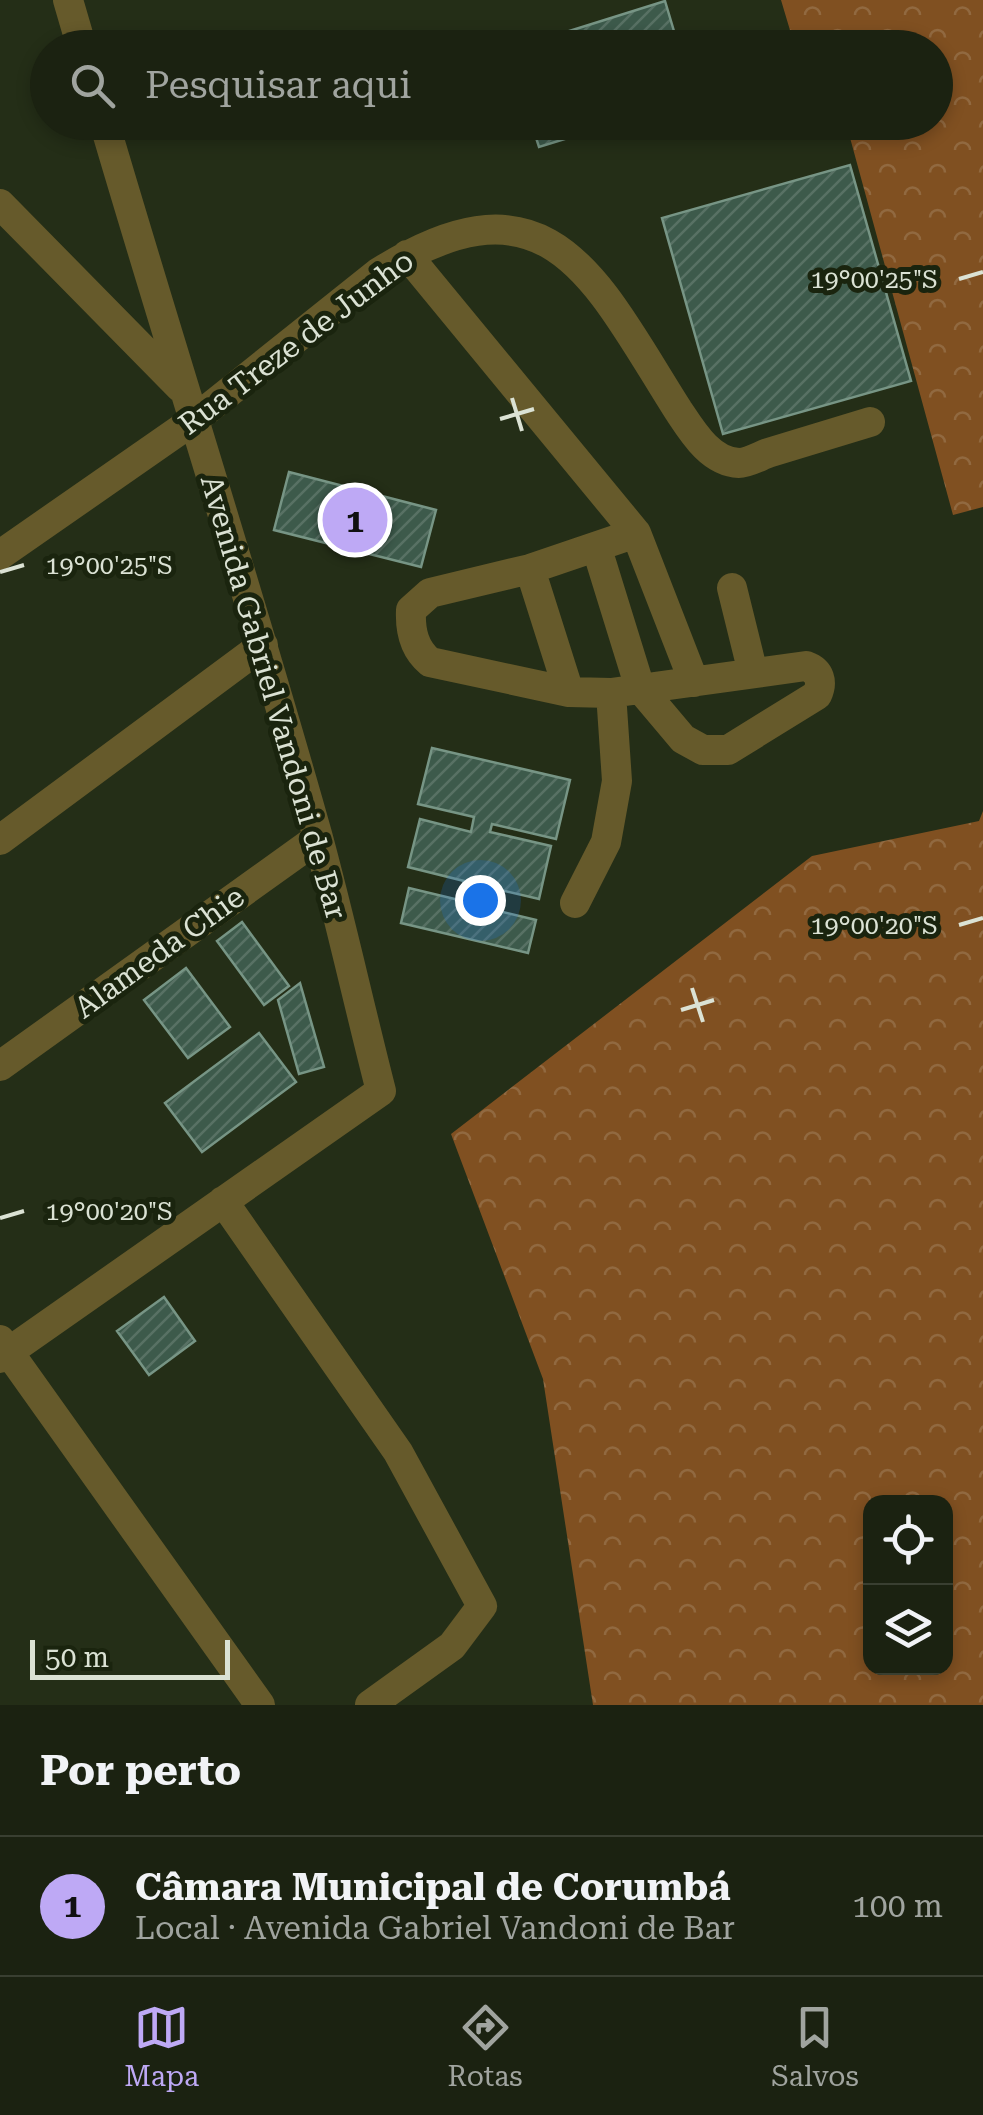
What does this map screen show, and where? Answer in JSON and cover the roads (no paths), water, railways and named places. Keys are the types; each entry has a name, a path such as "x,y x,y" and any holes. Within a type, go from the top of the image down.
{"street":[{"path":"68,0 77,30"},
{"name":"Avenida Gabriel Vandoni de Bar","path":"109,140 318,838 380,1091 223,1201"},
{"path":"0,204 182,390"},
{"name":"Rua Treze de Junho","path":"0,555 194,420 366,283 408,254 459,233 504,228 556,246 600,287 709,452 738,463 870,422"},
{"path":"408,254 636,533 694,682"},
{"path":"626,691 683,739 703,750 728,750 817,695 821,686 814,669 806,666 626,691 569,692 430,662 421,655 414,640 411,610 430,592 530,569 636,533"},
{"path":"575,903 606,842 618,781 626,691 597,549"},
{"path":"530,569 569,692"},
{"path":"732,588 753,674"},
{"path":"0,840 263,645"},
{"name":"Alameda Chie","path":"0,1066 318,838"},
{"path":"260,1705 3,1350 223,1201 398,1452 482,1606 452,1646 370,1705"}],"place":[{"name":"Câmara Municipal de Corumbá","path":"355,520"}]}
